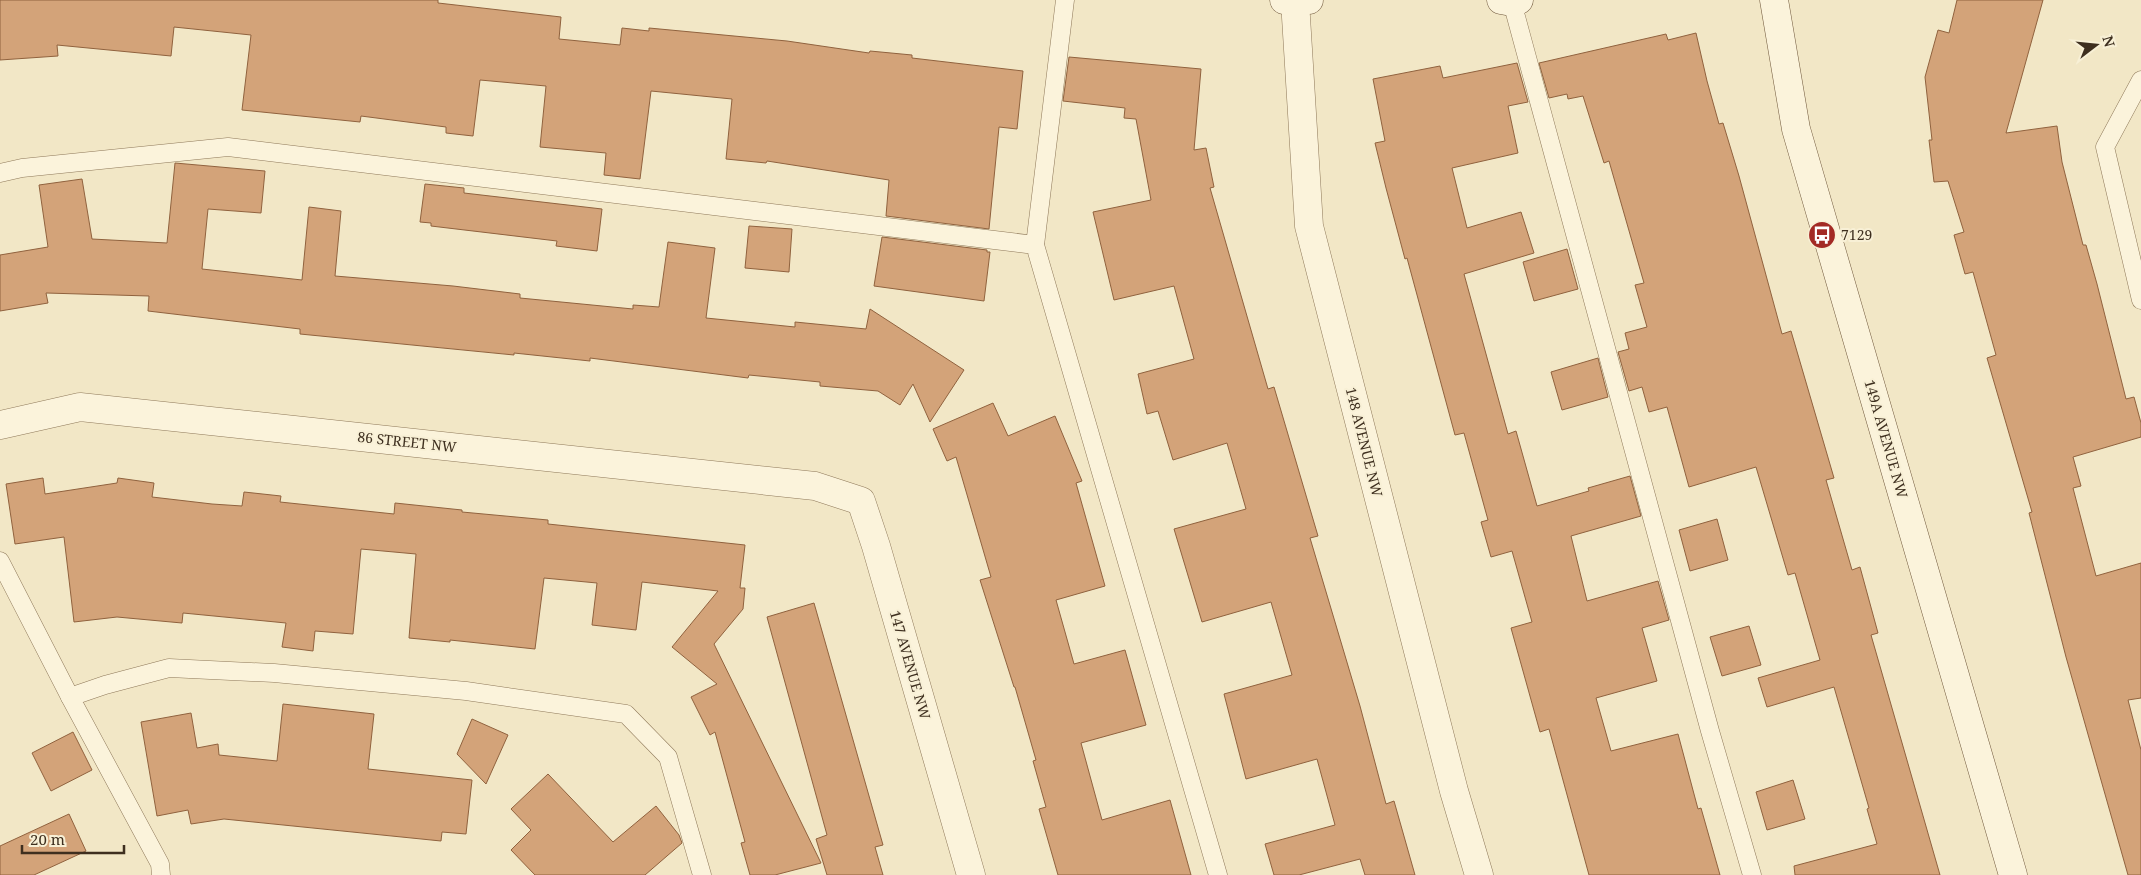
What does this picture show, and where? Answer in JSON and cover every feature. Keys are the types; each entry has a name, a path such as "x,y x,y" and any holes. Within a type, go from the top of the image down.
{"street":[{"name":"148 AVENUE NW","path":"1296,0 1309,226 1454,791 1479,875"},
{"name":"149A AVENUE NW","path":"1774,0 1796,128 2013,875"},
{"name":"86 STREET NW","path":"0,426 80,407 815,486"},
{"name":"147 AVENUE NW","path":"815,486 861,501 882,565 970,875"}],"lane":[{"path":"1066,0 1035,245 1218,875"},
{"path":"1511,1 1707,721 1752,875"},
{"path":"2141,80 2105,147 2141,300"},
{"path":"0,173 22,168 228,147 1035,245"},
{"path":"0,561 70,697 160,864 161,875"},
{"path":"70,697 105,685 169,668 274,673 466,691 626,714 668,756 702,875"}],"building":[{"path":"0,0 438,0 438,3 561,17 559,39 620,45 622,28 649,31 649,28 787,41 869,53 870,51 912,55 912,58 1023,71 1017,129 999,127 989,229 886,216 889,180 767,161 766,163 726,159 732,99 651,91 640,179 604,175 606,153 540,147 546,86 480,80 473,136 446,133 446,127 361,116 360,122 242,110 251,35 174,27 171,56 57,45 58,56 0,60"},
{"path":"1957,0 2043,0 2006,133 2057,126 2062,162 2083,245 2086,245 2097,284 2126,399 2134,397 2141,423 2141,437 2073,457 2081,486 2073,488 2096,576 2141,563 2141,698 2128,700 2141,750 2141,875 2128,875 2066,657 2029,513 2032,512 1987,358 1996,355 1973,272 1965,274 1954,235 1964,232 1948,181 1934,182 1929,140 1932,140 1925,77 1938,30 1949,33"},
{"path":"1696,33 1719,124 1723,123 1739,176 1782,334 1791,331 1834,478 1826,480 1852,570 1860,567 1878,633 1871,635 1940,875 1795,875 1794,866 1877,844 1867,809 1869,808 1834,687 1767,707 1758,678 1820,660 1795,573 1788,575 1756,467 1689,487 1667,407 1649,412 1642,387 1629,391 1618,352 1629,349 1625,333 1647,327 1635,285 1644,283 1609,161 1604,163 1583,96 1568,99 1567,94 1549,98 1539,63 1666,34 1668,40"},
{"path":"1069,57 1201,69 1194,150 1206,148 1214,187 1210,188 1268,389 1274,387 1318,536 1310,538 1360,706 1386,804 1394,801 1415,875 1365,875 1360,859 1299,875 1274,875 1265,844 1335,825 1317,759 1246,779 1224,694 1292,675 1271,602 1202,622 1174,529 1246,509 1227,443 1173,460 1158,411 1147,414 1138,374 1194,359 1174,286 1114,300 1093,212 1151,200 1136,119 1124,118 1125,108 1063,101"},
{"path":"1517,63 1528,102 1508,106 1518,153 1452,168 1467,228 1521,212 1534,253 1464,274 1508,434 1516,431 1537,506 1589,491 1588,488 1630,476 1641,516 1571,536 1587,601 1658,581 1669,620 1642,628 1657,681 1596,698 1611,751 1678,734 1698,809 1701,808 1720,875 1589,875 1549,729 1540,732 1511,628 1532,622 1512,551 1491,557 1481,522 1488,520 1464,433 1455,435 1386,188 1375,143 1385,141 1373,79 1440,66 1443,78"},
{"path":"175,163 265,171 261,213 208,209 202,269 302,280 309,207 341,211 335,276 453,286 520,294 520,298 633,309 633,305 659,307 668,242 715,248 706,318 795,327 795,322 866,329 870,309 964,370 930,422 913,384 900,405 878,391 820,386 820,382 749,375 748,378 590,358 590,361 514,353 514,355 300,334 300,329 148,311 149,296 46,293 48,303 0,311 0,255 48,247 39,185 82,179 92,239 167,243"},
{"path":"425,184 464,188 464,193 602,209 597,251 556,246 557,241 431,226 431,223 420,222"},
{"path":"749,226 792,229 789,272 745,268"},
{"path":"882,237 987,250 987,252 990,252 984,301 874,286"},
{"path":"1567,249 1578,289 1534,301 1523,262"},
{"path":"1598,358 1608,397 1562,410 1551,372"},
{"path":"993,403 1008,436 1055,416 1082,481 1076,483 1105,586 1056,600 1074,664 1125,650 1146,725 1081,743 1102,820 1170,800 1191,875 1058,875 1039,809 1046,807 1033,761 1036,760 1015,687 980,580 991,577 956,457 947,461 933,429"},
{"path":"43,478 45,494 117,483 118,478 154,483 152,497 212,504 242,506 244,492 281,496 280,502 394,514 395,503 462,510 462,512 548,520 548,524 745,545 740,588 745,588 743,609 714,644 821,863 775,875 750,875 741,843 745,842 715,732 710,735 691,697 717,684 672,647 718,591 642,582 636,630 592,625 597,583 544,578 535,649 450,640 450,642 409,638 416,554 361,549 353,634 315,631 313,651 282,647 286,623 183,613 182,623 117,617 74,622 64,537 15,544 6,484"},
{"path":"1717,519 1728,560 1690,571 1679,530"},
{"path":"814,603 883,845 875,847 883,875 827,875 816,839 827,835 767,617"},
{"path":"1749,626 1761,665 1722,676 1710,637"},
{"path":"283,704 374,714 368,769 472,780 466,834 442,832 441,841 224,819 191,824 188,810 157,816 141,722 191,713 197,748 218,744 219,755 277,761"},
{"path":"472,719 508,735 486,784 457,754"},
{"path":"73,732 92,770 51,791 32,753"},
{"path":"548,774 613,842 656,806 679,835 682,843 645,875 535,875 511,850 531,830 511,809"},
{"path":"1793,780 1805,819 1767,830 1756,792"},
{"path":"69,814 86,851 34,875 0,875 0,846"}],"place":[{"name":"7129","path":"1822,235"}]}
